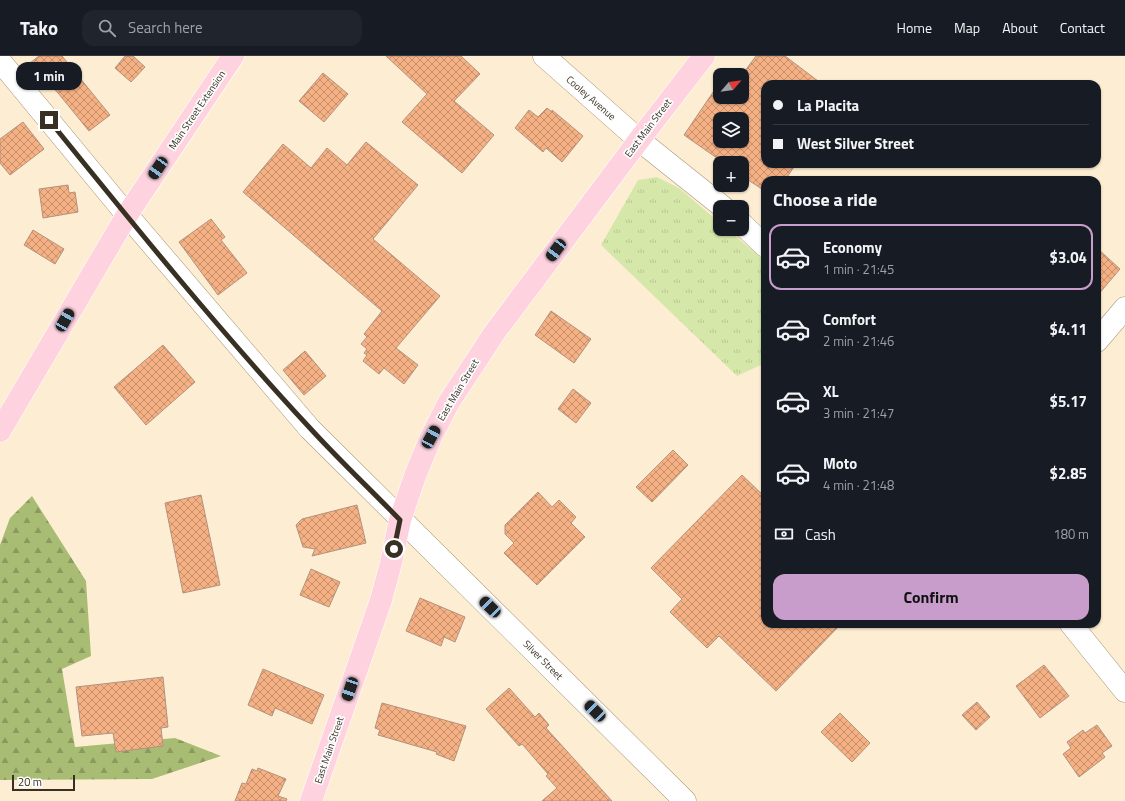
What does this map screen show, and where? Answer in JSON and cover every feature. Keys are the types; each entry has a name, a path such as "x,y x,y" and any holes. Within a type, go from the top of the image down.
{"main road":[{"name":"Main Street Extension","path":"0,431 127,215 233,56"},
{"name":"East Main Street","path":"311,801 381,600 392,563 400,520 414,476 431,437 471,366 638,140 704,56"}],"street":[{"name":"Cooley Avenue","path":"544,56 638,140 714,200"},
{"name":"Silver Street","path":"0,61 127,215 300,418 400,520 517,633 685,801"},
{"path":"749,231 761,242"},
{"path":"1101,336 1125,308"},
{"path":"1074,628 1125,691"}],"green space":[{"path":"657,177 679,188 713,217 713,236 735,236 761,258 761,365 737,376 601,245 638,180"},
{"path":"32,496 86,581 91,656 62,669 75,747 175,738 221,756 152,779 0,780 0,545 10,518"}],"building":[{"path":"39,56 62,56 110,115 89,131 58,93 30,63"},
{"path":"125,56 133,56 145,67 131,82 115,68"},
{"path":"386,56 461,56 480,74 454,101 494,135 462,173 402,122 427,94"},
{"path":"756,56 785,56 817,80 761,80 761,168 793,168 788,176 761,176 761,188 749,181 749,156 714,156 684,135 713,92 713,104 749,104 749,68 747,68"},
{"path":"323,73 348,94 324,122 299,101"},
{"path":"547,108 552,112 552,110 583,136 562,162 546,148 543,152 515,128 529,110 538,117"},
{"path":"23,122 44,149 10,175 0,163 0,139"},
{"path":"366,142 418,185 373,239 440,296 396,348 418,365 404,384 384,368 379,374 363,361 367,355 364,353 367,349 361,344 367,337 364,334 382,311 243,192 283,144 311,168 327,148 347,165"},
{"path":"68,185 69,193 75,192 78,212 43,218 39,189"},
{"path":"211,219 225,237 221,240 247,273 218,295 179,242"},
{"path":"33,230 64,249 55,264 24,245"},
{"path":"1101,252 1120,269 1101,291"},
{"path":"551,311 591,339 574,363 535,335"},
{"path":"163,345 195,382 146,425 114,387"},
{"path":"305,351 326,376 304,395 283,370"},
{"path":"573,389 591,403 576,423 558,409"},
{"path":"673,450 688,465 652,502 636,487"},
{"path":"742,475 761,493 761,628 837,628 776,691 719,636 707,648 670,612 682,599 651,568"},
{"path":"538,492 552,507 559,500 576,517 571,523 585,537 537,585 504,553 514,543 505,534 505,525"},
{"path":"201,495 220,585 183,593 165,503"},
{"path":"357,505 366,543 312,556 315,549 303,547 296,525 302,519"},
{"path":"311,569 340,582 329,607 300,595"},
{"path":"420,598 465,617 455,642 444,637 441,646 406,631"},
{"path":"1044,665 1069,696 1040,718 1016,686"},
{"path":"263,669 324,695 312,724 275,708 272,716 248,705"},
{"path":"163,677 168,727 161,728 163,746 116,752 113,733 82,736 76,687"},
{"path":"509,688 535,717 539,713 549,725 546,728 612,801 542,801 557,788 546,776 548,774 522,744 519,746 486,709"},
{"path":"977,702 990,717 976,730 962,715"},
{"path":"382,703 466,726 454,761 436,754 437,752 378,735 380,730 375,728"},
{"path":"840,713 870,743 852,762 821,732"},
{"path":"1097,725 1112,746 1102,753 1105,757 1079,777 1063,754 1071,748 1067,742 1083,730 1085,733"},
{"path":"258,768 286,779 278,796 287,799 286,801 235,801 242,783 246,784 252,769 257,771"}],"route":[{"path":"49,120 137,227 281,396 310,429 400,520 394,549"}]}
